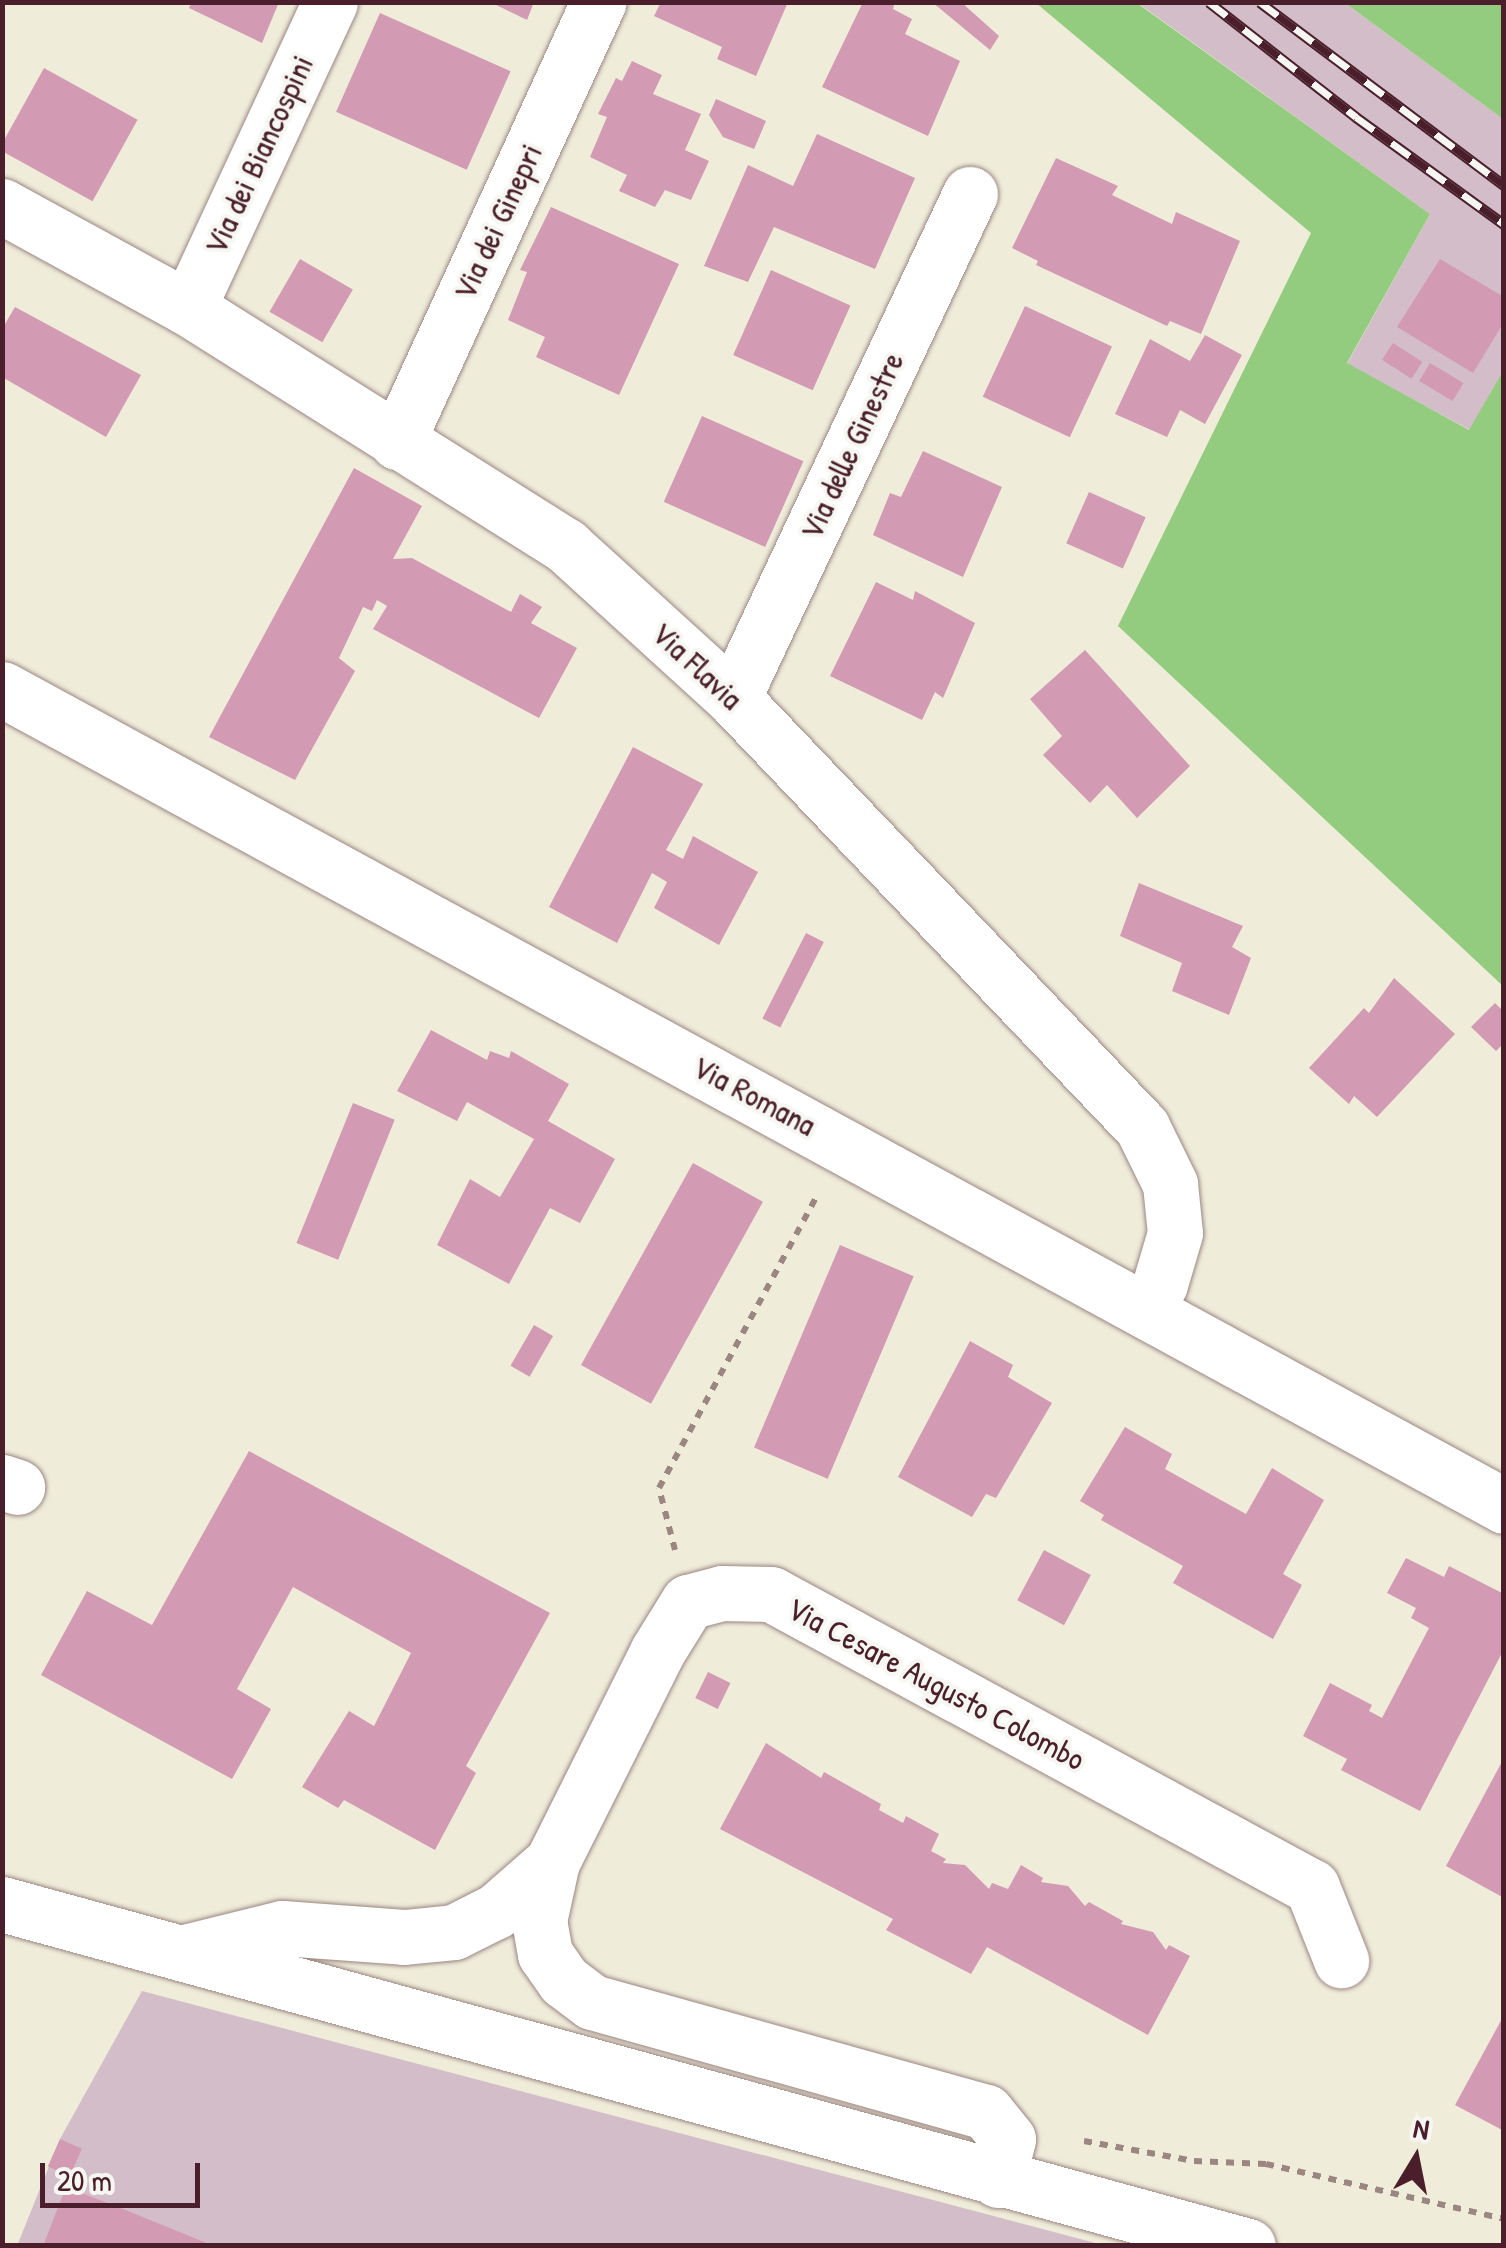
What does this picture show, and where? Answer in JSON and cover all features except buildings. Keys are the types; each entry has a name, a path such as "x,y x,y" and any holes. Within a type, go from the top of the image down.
{"street":[{"name":"Via dei Biancospini","path":"188,308 330,2"},
{"name":"Via dei Ginepri","path":"398,442 598,2"},
{"name":"Via delle Ginestre","path":"734,698 970,194"},
{"name":"Via Flavia","path":"2,206 188,308 566,546 734,698 1142,1127 1170,1184 1176,1233 1160,1284 1146,1309"},
{"name":"Via Romana","path":"2,688 1504,1506"},
{"name":"Via Cesare Augusto Colombo","path":"688,1602 722,1593 771,1594 1312,1887 1341,1960"},
{"path":"688,1602 658,1652 552,1862 539,1920 545,1954 564,1982 592,2002 986,2112 1003,2160"},
{"path":"184,1952 282,1928 404,1937 454,1932 496,1911 552,1862"},
{"path":"2,1904 1003,2160 1248,2246"}],"path":[{"path":"688,1602 659,1488 844,1145"},
{"path":"1003,2160 1103,2142 1194,2161 1266,2164 1504,2219"}],"shaded area":[{"path":"1138,3 1345,3 1503,119 1503,371 1470,430 1347,364 1430,214"},
{"path":"142,1991 1103,2245 17,2246 60,2139"}],"green space":[{"path":"1036,3 1137,3 1430,214 1347,363 1469,430 1503,371 1503,986 1118,626 1311,233"},
{"path":"1345,3 1503,3 1503,119"}],"railway":[{"path":"1209,2 1356,117 1504,224"},
{"path":"1260,2 1504,185"}]}
